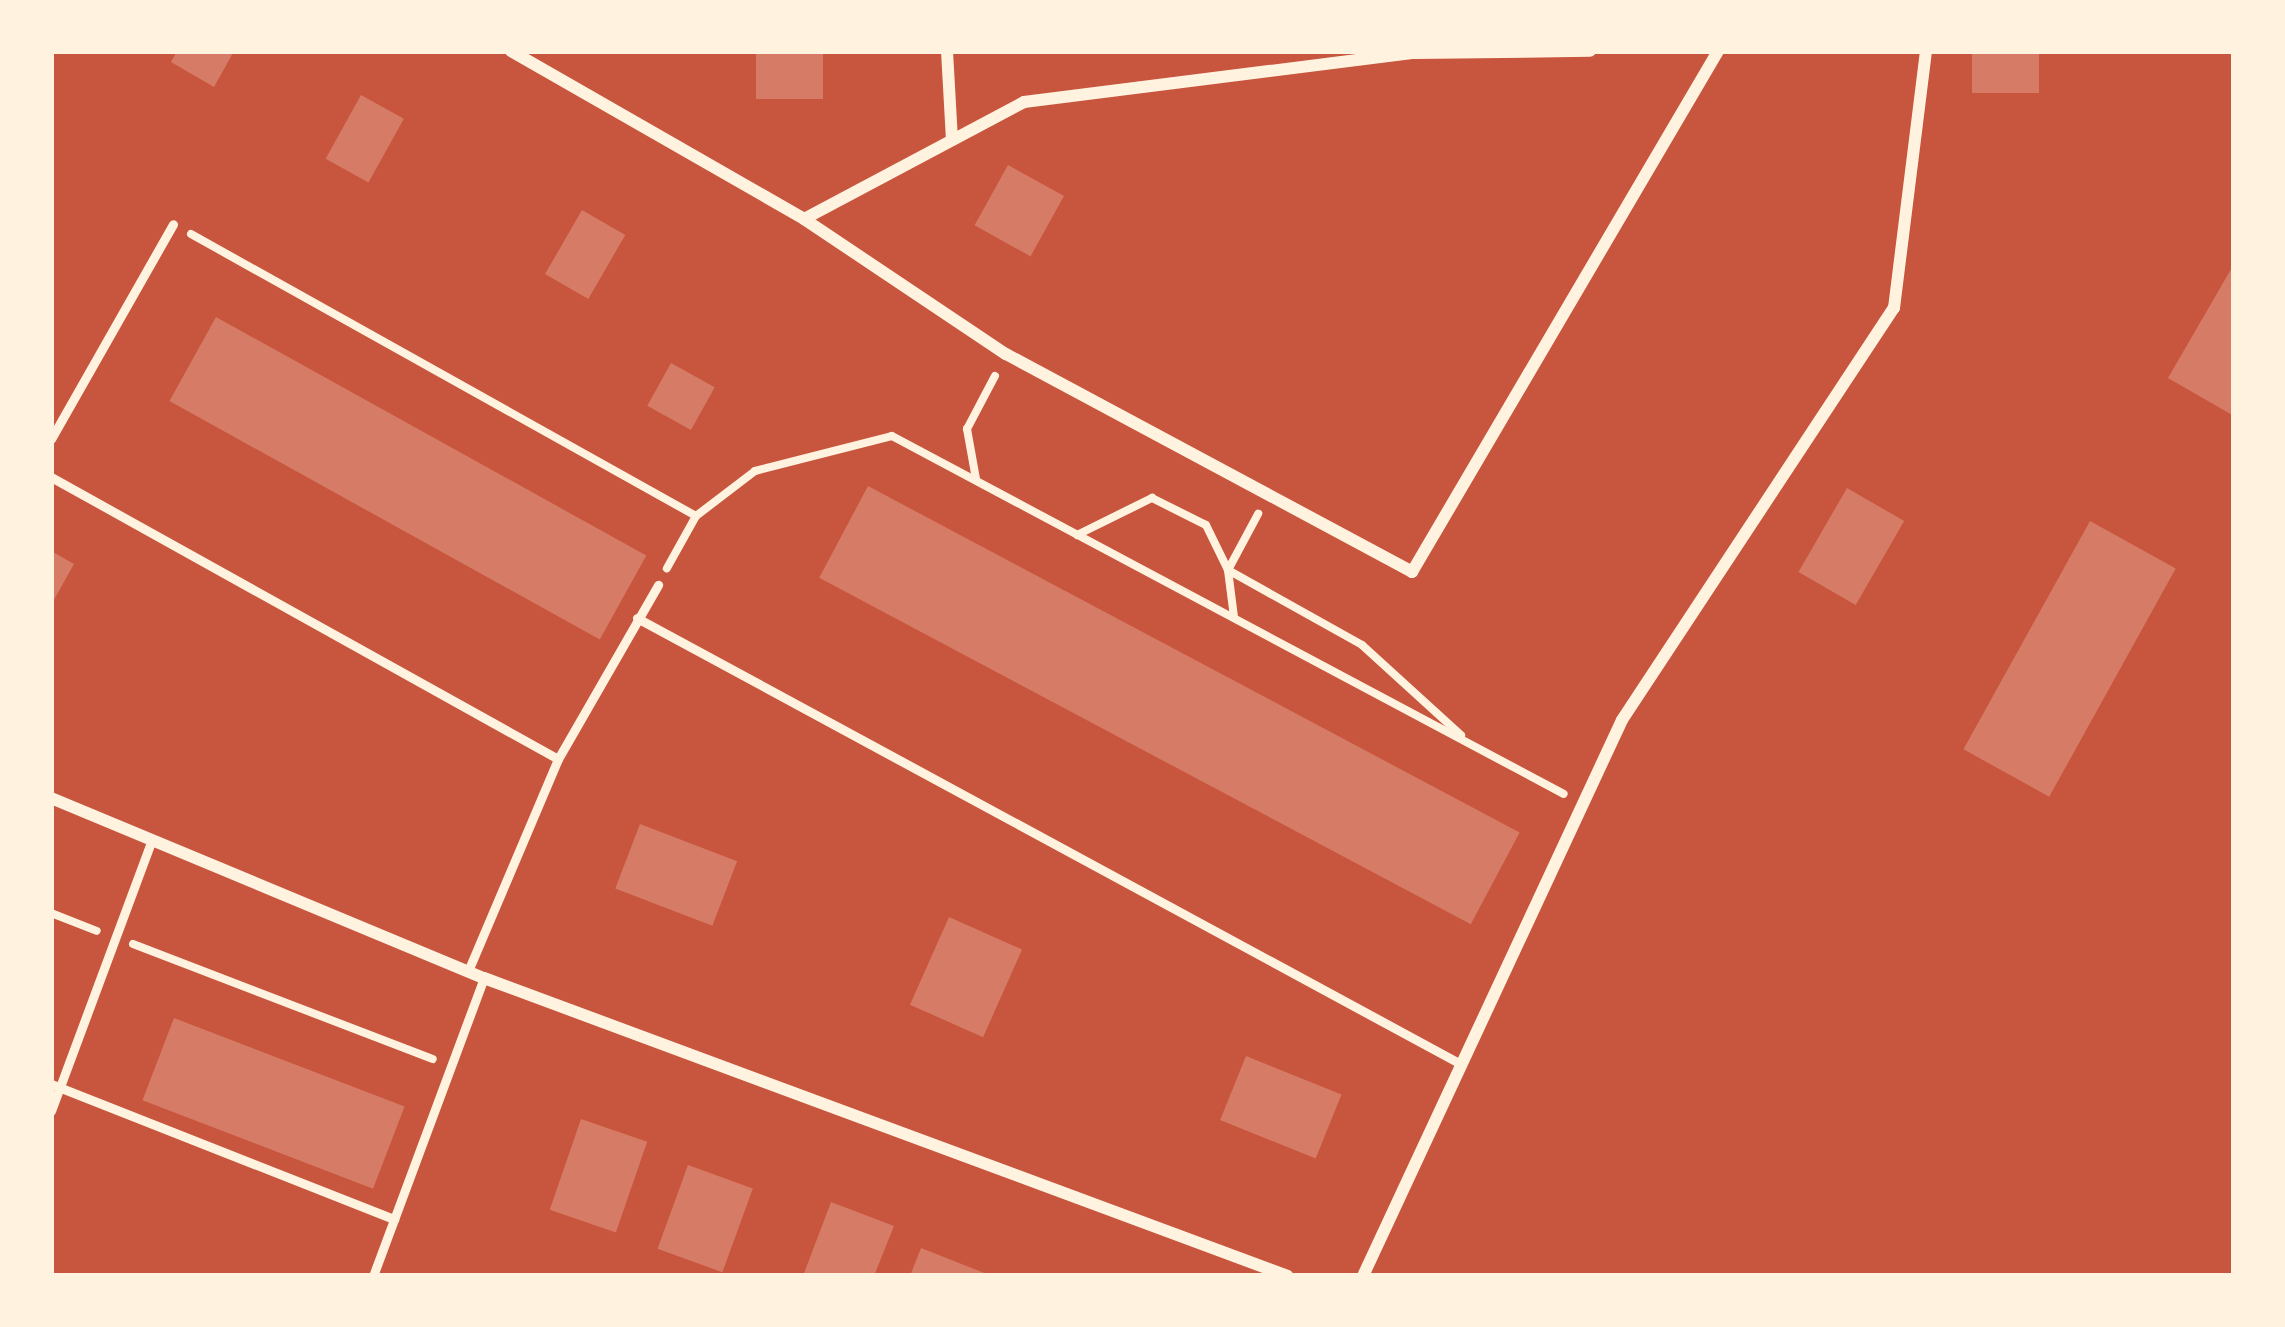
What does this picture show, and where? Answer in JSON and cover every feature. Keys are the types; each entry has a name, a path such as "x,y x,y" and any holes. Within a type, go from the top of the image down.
{"street":[{"path":"512,51 804,219 1006,354 1412,572 1718,51"},
{"path":"947,51 952,140"},
{"path":"804,219 1024,102 1414,52 1590,51"},
{"path":"1363,1276 1576,808 1622,719 1894,308 1926,51"},
{"path":"51,798 484,978 1288,1276"}],"lane":[{"path":"51,439 173,224"},
{"path":"51,477 558,759"},
{"path":"468,971 558,759 658,586"},
{"path":"637,618 1461,1064"},
{"path":"51,1111 56,1085 151,842"},
{"path":"373,1276 484,978"},
{"path":"56,1085 394,1219"}],"path":[{"path":"173,224 696,516"},
{"path":"976,481 967,429 1006,354"},
{"path":"658,586 696,516 755,472 892,436 1471,744 1576,808"},
{"path":"1077,535 1152,498 1206,525 1228,570 1235,619"},
{"path":"1228,570 1267,498"},
{"path":"1228,570 1362,645 1471,744"},
{"path":"51,913 451,1066"}],"building":[{"path":"177,51 234,51 214,87 171,62"},
{"path":"756,51 823,51 823,99 756,99"},
{"path":"1972,51 2039,51 2039,93 1972,93"},
{"path":"361,95 404,119 368,183 326,159"},
{"path":"1008,165 1064,196 1031,256 975,225"},
{"path":"582,210 625,235 588,299 545,274"},
{"path":"2234,264 2234,416 2168,378"},
{"path":"216,317 646,556 600,639 169,401"},
{"path":"671,363 715,387 691,430 647,406"},
{"path":"868,486 1520,832 1471,924 819,578"},
{"path":"1847,488 1904,521 1856,605 1798,572"},
{"path":"2090,521 2176,569 2049,797 1963,749"},
{"path":"51,551 74,564 51,605"},
{"path":"640,824 737,861 712,926 615,888"},
{"path":"949,917 1022,950 983,1037 910,1005"},
{"path":"174,1018 405,1107 373,1189 142,1100"},
{"path":"1246,1056 1341,1095 1316,1159 1220,1120"},
{"path":"581,1119 647,1142 616,1233 550,1210"},
{"path":"688,1165 753,1189 722,1272 658,1249"},
{"path":"831,1202 894,1226 874,1276 803,1276"},
{"path":"921,1248 992,1276 910,1276"}]}
